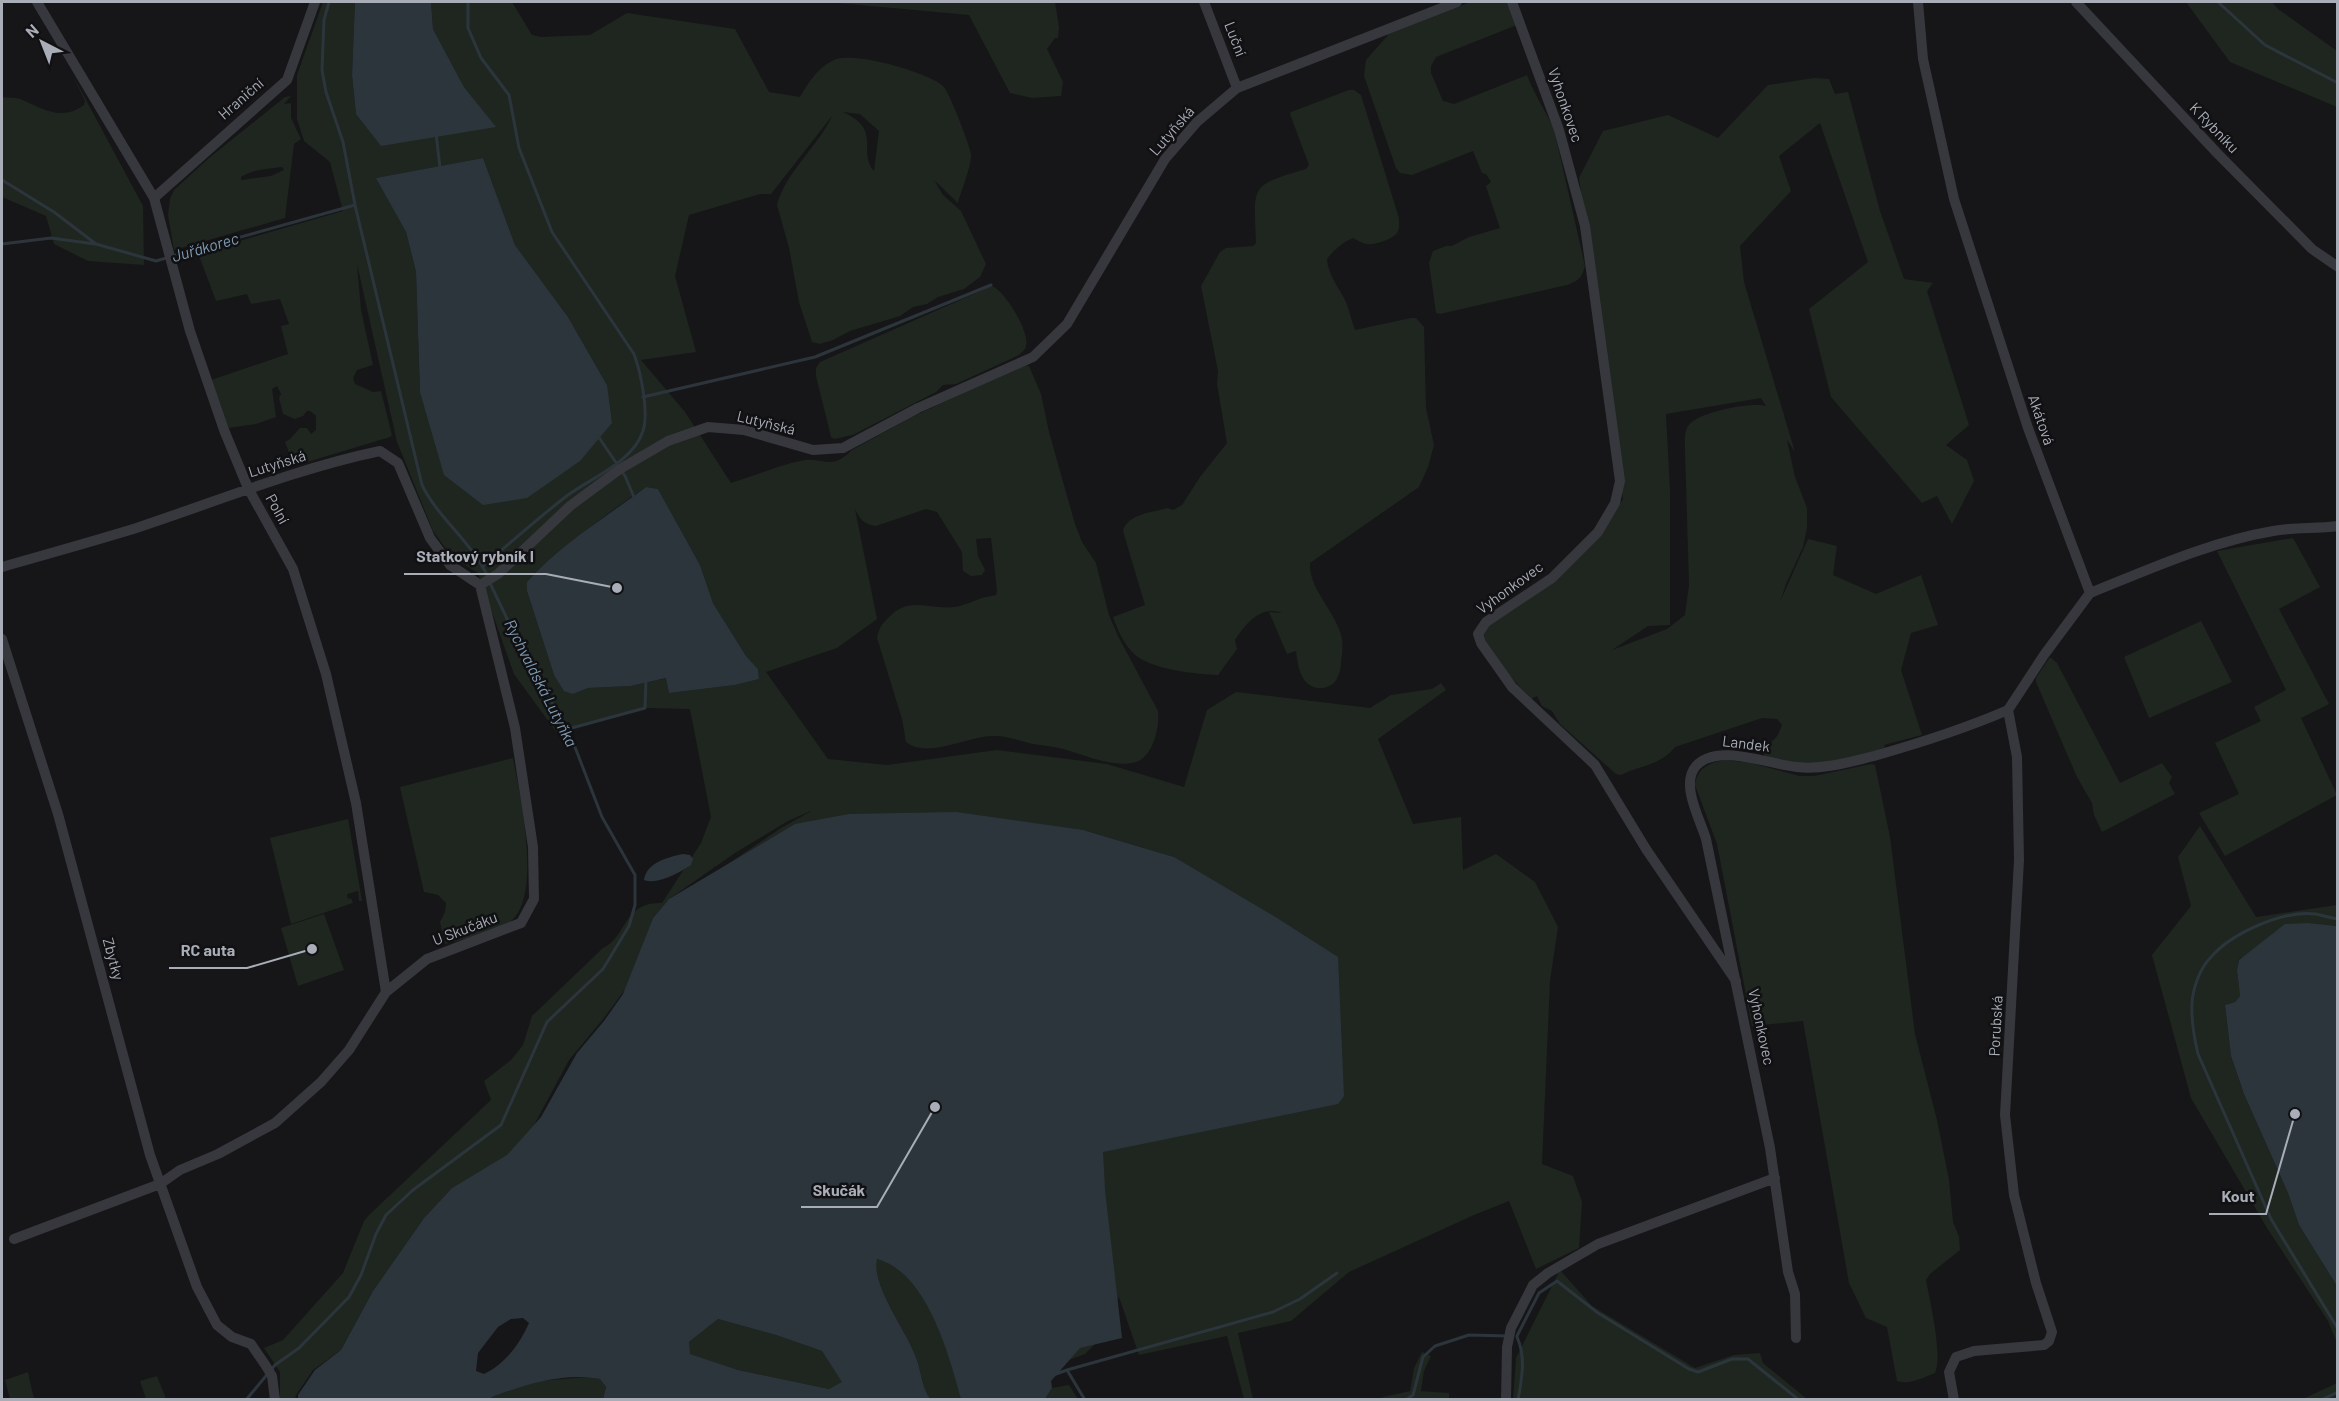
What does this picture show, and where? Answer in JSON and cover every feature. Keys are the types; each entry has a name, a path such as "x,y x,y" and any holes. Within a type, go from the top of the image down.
{"street":[{"name":"Polní","path":"37,2 154,198 190,331 224,430 248,488 293,569 326,674 356,803 386,992"},
{"name":"Hraniční","path":"154,198 287,80 315,2"},
{"name":"Luční","path":"1204,2 1238,88"},
{"name":"Lutyňská","path":"2,567 131,529 248,488 380,451 398,463 430,538 450,565 480,585 498,574 570,506 620,469 668,441 708,427 744,430 813,450 843,448 918,408 1033,357 1067,324 1165,159 1197,122 1238,88 1457,2"},
{"name":"Vyhonkovec","path":"1512,2 1559,130 1585,226 1620,481 1615,503 1598,532 1551,578 1486,622 1478,634 1481,644 1512,687 1595,765 1646,849 1736,981 1775,1178 1788,1272 1795,1294 1796,1338"},
{"name":"Akátová","path":"1918,2 1923,59 1954,199 2028,428 2090,593"},
{"name":"K Rybníku","path":"2076,2 2217,153 2312,249 2337,267"},
{"path":"2008,710 2044,655 2090,593 2227,541 2275,531 2337,526"},
{"name":"U Skučáku","path":"15,1239 160,1184 180,1170 218,1154 275,1123 321,1082 349,1050 386,992 427,959 521,923 534,899 533,847 515,728 480,585"},
{"name":"Zbytky","path":"2,639 58,814 147,1144 196,1287 217,1325 232,1337 251,1344 266,1365 272,1376 274,1400"},
{"name":"Landek","path":"1736,981 1706,839 1690,790 1689,776 1697,764 1710,755 1725,755 1797,767 1820,768 1933,740 2008,710"},
{"name":"Porubská","path":"1954,1400 1949,1372 1956,1357 1974,1351 2043,1345 2049,1341 2052,1332 2036,1282 2014,1195 2005,1115 2019,860 2016,757 2008,710"},
{"path":"1506,1400 1510,1329 1533,1285 1598,1244 1775,1178"}],"shaded area":[{"path":"323,2 355,2 352,75 356,114 495,127 464,87 433,29 431,2 512,2 532,35 541,37 590,35 627,13 735,29 769,92 800,97 818,71 834,60 843,58 890,64 935,80 943,86 959,119 970,148 971,159 958,203 934,180 943,195 961,211 986,264 980,277 964,289 938,297 927,304 913,307 900,316 850,331 820,344 812,342 799,302 789,248 777,205 794,170 819,138 832,116 771,194 760,194 689,215 675,276 696,352 641,360 685,412 731,483 800,461 837,461 852,450 912,417 1023,365 1029,366 1041,394 1049,432 1075,524 1082,542 1096,563 1109,615 1158,711 1158,725 1154,741 1142,759 1127,764 1097,760 1059,748 1000,736 985,736 926,748 915,747 906,742 902,719 877,638 881,627 896,611 904,607 920,605 955,607 996,595 997,591 991,538 976,539 978,556 985,570 982,575 971,576 963,571 962,552 937,512 926,509 876,526 862,521 855,509 877,619 837,648 766,672 828,759 887,765 997,750 1107,764 1184,787 1207,710 1236,692 1370,708 1391,695 1432,689 1441,683 1446,690 1378,739 1413,824 1461,817 1463,870 1496,854 1535,882 1558,927 1550,981 1542,1164 1573,1176 1582,1202 1579,1248 1536,1269 1509,1201 1349,1272 1291,1321 1238,1333 1253,1399 1244,1399 1227,1336 1139,1355 1119,1297 1102,1337 1085,1354 979,1393 961,1396 961,1399 930,1399 924,1388 915,1355 879,1282 876,1259 884,1261 663,908 781,828 813,810 788,821 735,853 669,899 653,918 626,988 569,1060 534,1125 507,1156 452,1188 424,1218 373,1291 341,1350 313,1370 295,1399 280,1399 280,1372 264,1348 283,1340 343,1273 364,1221 370,1214 491,1100 484,1081 511,1060 523,1045 532,1016 611,943 633,913 649,904 662,903 701,843 711,817 690,709 647,708 557,733 514,674 478,573 452,557 433,531 397,442 357,264 361,310 373,365 357,370 353,378 355,384 373,392 381,391 392,435 294,466 285,442 300,428 307,428 311,434 316,430 316,416 310,411 295,419 283,414 279,398 281,394 277,386 272,389 276,417 256,424 228,428 211,380 288,354 281,326 289,324 280,299 251,304 247,294 216,301 198,253 343,211 330,162 304,141 297,119 297,75","holes":["843,112 860,114 879,131 874,171 869,163 866,133 855,119","483,158 515,245 568,317 607,385 420,392 416,272 406,232 377,178","646,487 658,489 700,565 713,603 746,656 758,669 759,679 735,685 669,693 667,678 631,686 588,688 573,694 554,675 527,591 527,582 600,520","1083,830 1174,857 1191,868"]},
{"path":"355,2 431,2 433,29 464,87 496,127 381,146 356,114 352,75"},
{"path":"827,2 1055,2 1059,27 1058,38 1055,38 1047,49 1063,82 1061,96 1032,98 1010,93 969,15"},
{"path":"1470,2 1507,2 1517,25 1436,57 1431,66 1431,73 1443,101 1454,104 1527,75 1554,129 1585,266 1579,278 1567,285 1440,314 1436,313 1429,263 1433,251 1500,228 1486,186 1491,182 1486,174 1482,173 1473,151 1412,175 1400,173 1396,168 1364,76 1366,60 1389,34"},
{"path":"2186,2 2272,2 2278,9 2337,51 2337,107 2230,62"},
{"path":"72,74 143,206 144,265 88,261 54,244 46,216 2,197 2,97 18,98 52,112 76,110 84,105 85,101"},
{"path":"1814,78 1829,79 1835,94 1848,92 1880,211 1904,279 1933,283 1927,291 1969,425 1946,445 1967,460 1974,481 1952,524 1937,496 1922,503 1831,397 1809,309 1868,262 1820,123 1779,156 1791,191 1740,246 1744,282 1795,452 1787,440 1795,477 1807,508 1807,528 1803,547 1780,602 1808,539 1837,546 1833,575 1876,594 1921,575 1938,625 1911,633 1901,670 1922,735 1884,745 1885,747 1878,751 1810,766 1764,757 1764,750 1778,735 1782,725 1777,719 1762,718 1675,747 1656,762 1621,775 1616,774 1560,724 1552,711 1542,706 1537,696 1531,699 1507,673 1482,635 1483,629 1601,533 1623,499 1579,178 1603,131 1668,115 1718,138 1768,85","holes":["1761,398 1766,406 1748,405 1713,412 1702,416 1688,426 1685,443 1689,585 1685,615 1667,629 1612,650 1648,626 1670,625 1670,491 1666,414"]},
{"path":"1354,90 1361,95 1399,218 1399,228 1395,235 1378,243 1366,244 1353,238 1349,240 1338,247 1327,259 1329,270 1346,302 1355,330 1411,318 1416,318 1424,327 1426,408 1434,445 1428,467 1419,487 1310,563 1314,583 1335,620 1342,639 1341,667 1334,683 1319,688 1307,683 1301,674 1296,651 1287,654 1269,612 1282,613 1274,611 1267,612 1260,614 1244,628 1235,640 1237,649 1218,675 1168,669 1149,663 1136,656 1127,646 1113,617 1145,605 1123,531 1125,525 1135,517 1168,508 1173,510 1182,505 1200,477 1227,443 1217,384 1218,371 1201,286 1220,252 1226,248 1253,246 1256,243 1255,209 1259,190 1274,179 1306,169 1309,165 1291,112"},
{"path":"291,96 284,104 291,103 291,118 301,139 294,144 285,218 174,250 168,215 174,190 209,158 285,97","holes":["282,167 284,170 271,176 241,180 241,177 256,171"]},
{"path":"483,158 515,245 568,317 607,385 612,423 580,461 527,498 483,505 444,475 420,392 416,272 406,232 376,178"},
{"path":"992,286 1010,303 1020,322 1026,340 1023,352 956,384 943,385 936,392 853,435 834,439 831,437 816,376 816,368 820,362"},
{"path":"646,487 658,489 700,565 713,603 746,656 758,669 759,679 735,685 669,693 666,678 631,686 588,688 573,694 564,691 554,675 527,591 527,582 569,543"},
{"path":"2293,538 2320,587 2279,609 2329,704 2301,718 2337,795 2225,856 2199,813 2239,794 2215,743 2261,721 2254,707 2286,690 2217,551"},
{"path":"2201,621 2232,682 2149,718 2124,657"},
{"path":"2050,657 2057,663 2120,783 2162,763 2172,777 2169,783 2175,794 2102,832 2094,815 2092,803 2077,777 2036,682 2036,678"},
{"path":"513,758 526,844 525,891 520,909 510,922 496,930 445,944 440,922 446,903 438,895 424,892 400,787"},
{"path":"1726,760 1751,763 1800,776 1814,776 1875,765 1890,837 1915,1034 1937,1120 1949,1180 1953,1222 1959,1237 1960,1250 1930,1274 1926,1280 1935,1328 1937,1365 1935,1373 1916,1380 1897,1381 1887,1327 1866,1318 1849,1283 1803,1021 1752,1026 1717,844 1695,785 1696,779 1706,766"},
{"path":"956,812 1083,830 1174,857 1338,957 1344,1096 1338,1104 1103,1152 1105,1190 1122,1338 1080,1348 1051,1381 1052,1388 1045,1399 961,1399 942,1339 922,1297 910,1280 894,1267 877,1259 879,1281 911,1345 924,1388 930,1399 603,1399 606,1387 600,1379 573,1377 533,1384 489,1399 298,1399 298,1395 315,1370 341,1350 373,1291 424,1218 452,1188 507,1155 541,1117 577,1053 623,994 653,918 669,899 795,824 849,814","holes":["523,1318 529,1323 511,1353 492,1370 484,1374 476,1371 478,1353 498,1327 511,1319","718,1319 822,1351 842,1382 829,1389 738,1370 690,1354 689,1342"]},
{"path":"348,819 362,901 359,901 358,891 347,894 348,899 351,898 353,903 291,924 270,838"},
{"path":"2200,826 2256,917 2337,905 2337,926 2309,923 2239,959 2237,970 2240,996 2235,1002 2225,1005 2231,1056 2244,1094 2288,1193 2299,1225 2337,1286 2337,1343 2328,1321 2267,1228 2191,1098 2152,955 2191,906 2178,857"},
{"path":"683,854 690,855 693,859 691,865 662,880 644,880 653,865"},
{"path":"324,914 344,970 298,986 281,928"},
{"path":"2309,923 2337,926 2337,1286 2299,1225 2288,1193 2244,1094 2231,1056 2225,1005 2235,1002 2240,996 2237,970 2239,960 2285,924"},
{"path":"1560,1270 1592,1306 1695,1368 1734,1355 1760,1353 1763,1363 1807,1399 1513,1400 1516,1358"},
{"path":"718,1319 822,1351 843,1382 829,1389 738,1370 689,1354 689,1342"},
{"path":"1422,1352 1431,1356 1424,1371 1421,1391 1449,1393 1449,1399 1375,1399 1410,1391 1414,1368"},
{"path":"28,1372 34,1399 10,1399 5,1380"},
{"path":"157,1376 166,1399 146,1399 140,1381"},
{"path":"586,1377 600,1379 606,1387 603,1399 489,1400 493,1396 539,1381"},
{"path":"2337,1383 2337,1399 2303,1399"},
{"path":"1069,1385 1078,1399 1045,1399 1052,1388"}],"waterway":[{"path":"329,2 324,20 322,70 326,92 343,142 355,205 422,485 437,508 473,552 488,577"},
{"name":"Rychvaldská Lutyňka","path":"468,2 468,28 481,58 509,95 519,148 552,232 634,354 645,403 643,431 630,452 609,469 564,498 483,566"},
{"path":"2218,2 2265,45 2338,83"},
{"path":"436,133 440,168"},
{"name":"Juřákorec","path":"2,180 54,212 96,244 156,261 166,258"},
{"name":"Juřákorec","path":"173,256 355,205"},
{"path":"2,244 51,238 95,244"},
{"path":"643,397 815,357 991,285"},
{"name":"Rychvaldská Lutyňka","path":"598,436 625,476 634,497"},
{"name":"Rychvaldská Lutyňka","path":"246,1400 275,1365 299,1348 349,1297 361,1275 376,1234 386,1215 413,1190 501,1125 547,1022 603,969 629,926 635,905 635,875 602,817 568,729 530,667 490,583"},
{"path":"568,729 645,708 646,678"},
{"path":"2338,919 2315,914 2288,916 2259,925 2232,940 2220,948 2200,972 2192,1010 2198,1054 2271,1219 2338,1329"},
{"path":"1067,1370 1273,1312 1300,1299 1337,1273"},
{"path":"1517,1336 1539,1293 1557,1281 1598,1313 1689,1369 1698,1372 1732,1359 1748,1359 1799,1400"},
{"path":"1406,1400 1413,1395 1423,1357 1435,1346 1469,1335 1508,1336"},
{"path":"1517,1337 1522,1352 1522,1376 1518,1400"},
{"path":"1056,1374 1067,1370 1085,1400"},
{"path":"2321,1400 2338,1392"}],"place":[{"name":"Statkový rybník I","path":"617,588"},
{"name":"RC auta","path":"312,949"},
{"name":"Skučák","path":"935,1107"},
{"name":"Kout","path":"2295,1114"}]}
